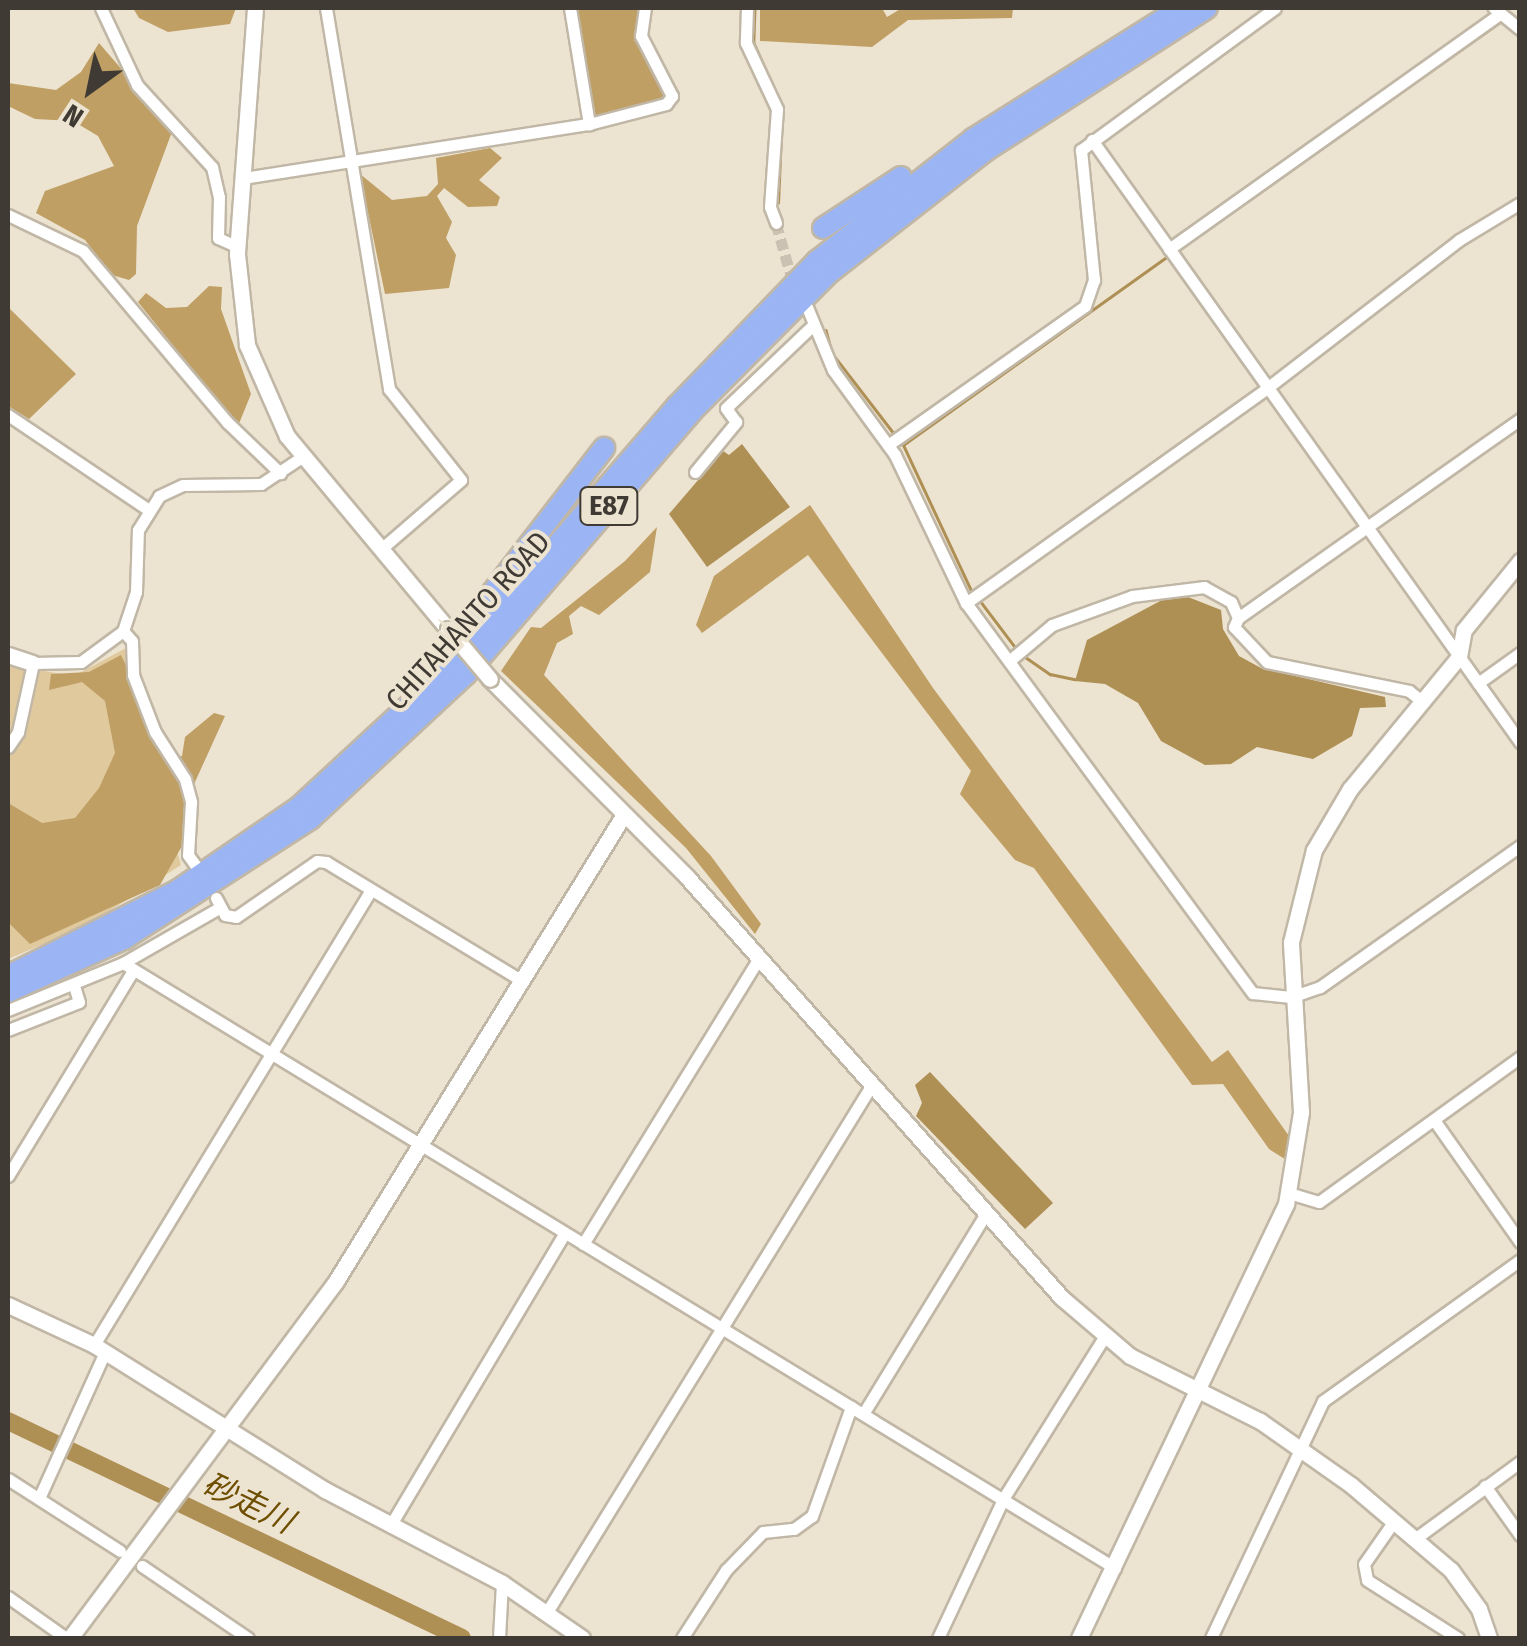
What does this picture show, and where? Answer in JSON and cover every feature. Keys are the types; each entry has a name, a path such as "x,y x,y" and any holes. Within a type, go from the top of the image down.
{"highway":[{"name":"CHITAHANTO ROAD","path":"8,976 178,890 328,782 456,662 760,316 868,218 1028,103 1181,8"},
{"name":"CHITAHANTO ROAD","path":"8,992 140,930 310,818 466,674 691,412 829,273 985,150 1208,8"},
{"path":"824,228 1012,106 1028,103"},
{"path":"328,782 446,654 604,448"}],"street":[{"path":"101,8 138,85 212,167 220,198 218,238 238,246"},
{"path":"255,8 238,246 247,346 267,400 302,457 490,679 758,960 986,1213 1105,1336 1300,1447 1416,1538 1463,1584 1489,1638"},
{"path":"326,8 389,390 461,480 380,550"},
{"path":"570,8 589,124"},
{"path":"242,178 640,115 670,100 641,36 645,8"},
{"path":"747,8 746,43 777,109 770,207 776,223"},
{"path":"888,444 1088,302 1094,280 1079,162 1092,140 1276,8"},
{"path":"1170,248 1497,11 1520,28"},
{"path":"1092,140 1520,742"},
{"path":"966,603 1267,388 1372,303 1520,203"},
{"path":"8,215 83,251 227,422 280,473"},
{"path":"806,307 810,327 833,370 888,444 966,603 1253,993 1291,996 1320,987 1379,950 1520,846"},
{"path":"695,472 736,422 726,408 810,327"},
{"path":"8,415 146,508"},
{"path":"1422,701 1409,691 1266,662 1234,627 1238,618 1520,418"},
{"path":"8,654 33,664 90,658 123,631 133,607 138,530 146,508 183,486 251,486 280,473 302,457"},
{"path":"1079,1638 1200,1391 1289,1193 1301,1112 1291,996 1293,920 1314,850 1350,789 1459,657 1464,630 1520,561"},
{"path":"1009,660 1052,625 1168,588 1216,591 1238,618"},
{"path":"123,631 132,641 133,676 155,732 185,780 191,802 188,855 198,869"},
{"path":"1478,683 1520,654"},
{"path":"8,747 18,732 33,664"},
{"path":"8,1597 68,1638 336,1280 623,816"},
{"path":"8,1010 128,968 218,903 230,917 244,914 317,862 521,980"},
{"path":"40,1496 99,1349 371,890"},
{"path":"583,1244 758,960"},
{"path":"128,968 1115,1568"},
{"path":"8,1176 128,968"},
{"path":"8,1030 80,1002 74,986"},
{"path":"1289,1193 1319,1202 1520,1057"},
{"path":"548,1612 872,1086"},
{"path":"1434,1120 1520,1242"},
{"path":"863,1414 986,1213"},
{"path":"390,1526 565,1233"},
{"path":"1211,1638 1327,1397 1520,1260"},
{"path":"8,1305 99,1349 226,1430 390,1526 502,1583 582,1638"},
{"path":"938,1638 1004,1499 1105,1336"},
{"path":"682,1638 726,1570 763,1532 794,1529 812,1516 851,1407"},
{"path":"1416,1538 1520,1462"},
{"path":"8,1480 40,1496 120,1550"},
{"path":"1485,1486 1520,1535"},
{"path":"1394,1521 1368,1557 1364,1574 1440,1634 1458,1638"},
{"path":"142,1566 248,1638"},
{"path":"499,1638 502,1583"}],"shaded area":[{"path":"133,8 236,8 230,24 168,32 139,18"},
{"path":"575,8 642,8 639,37 668,95 666,102 598,120 592,114"},
{"path":"760,8 882,8 887,17 902,8 1013,8 1012,18 908,20 872,47 760,41"},
{"path":"99,43 173,129 137,226 136,274 129,280 112,275 85,240 36,213 45,191 114,166 98,136 73,121 35,119 8,106 8,83 56,90 81,72"},
{"path":"490,148 502,158 479,180 500,197 497,206 468,207 444,188 437,196 452,222 446,238 456,255 449,288 385,294 360,174 392,200 427,196 438,184 436,158"},
{"path":"209,286 222,287 221,309 251,394 238,426 138,302 146,293 166,308 187,307"},
{"path":"8,307 76,374 29,419 8,406"},
{"path":"742,444 790,507 707,567 669,514 723,451 729,455"},
{"path":"810,505 933,688 1212,1062 1228,1050 1289,1136 1288,1161 1269,1149 1223,1084 1192,1085 1034,868 1015,860 960,794 971,771 808,555 702,633 696,625 714,576"},
{"path":"657,527 650,572 599,615 581,606 569,616 573,634 557,643 544,675 711,856 761,924 755,934 686,848 501,671 531,627 541,628 625,561"},
{"path":"1188,597 1221,610 1223,629 1239,656 1261,668 1385,697 1386,707 1360,708 1352,736 1313,759 1257,747 1231,764 1205,765 1161,741 1138,703 1105,684 1075,681 1087,640 1162,600"},
{"path":"126,648 129,681 181,865 86,926 8,959 8,665 74,676"},
{"path":"121,655 170,758 182,756 185,737 214,713 225,716 190,793 182,846 160,885 30,944 8,922 8,803 42,823 75,818 99,788 115,753 105,701 82,682 49,690 51,674 89,672"},
{"path":"930,1072 1053,1203 1025,1229 916,1116 922,1103 915,1085"}],"waterway":[{"path":"755,8 754,43 780,102"},
{"path":"1178,250 1499,23"},
{"path":"778,203 782,110"},
{"path":"903,445 1167,257"},
{"path":"826,330 832,353 896,436"},
{"path":"904,446 972,592"},
{"path":"978,598 1015,647"},
{"path":"1024,656 1050,674 1074,679"},
{"name":"砂走川","path":"8,1421 462,1638"}],"tunnel":[{"path":"776,223 794,286"}]}
